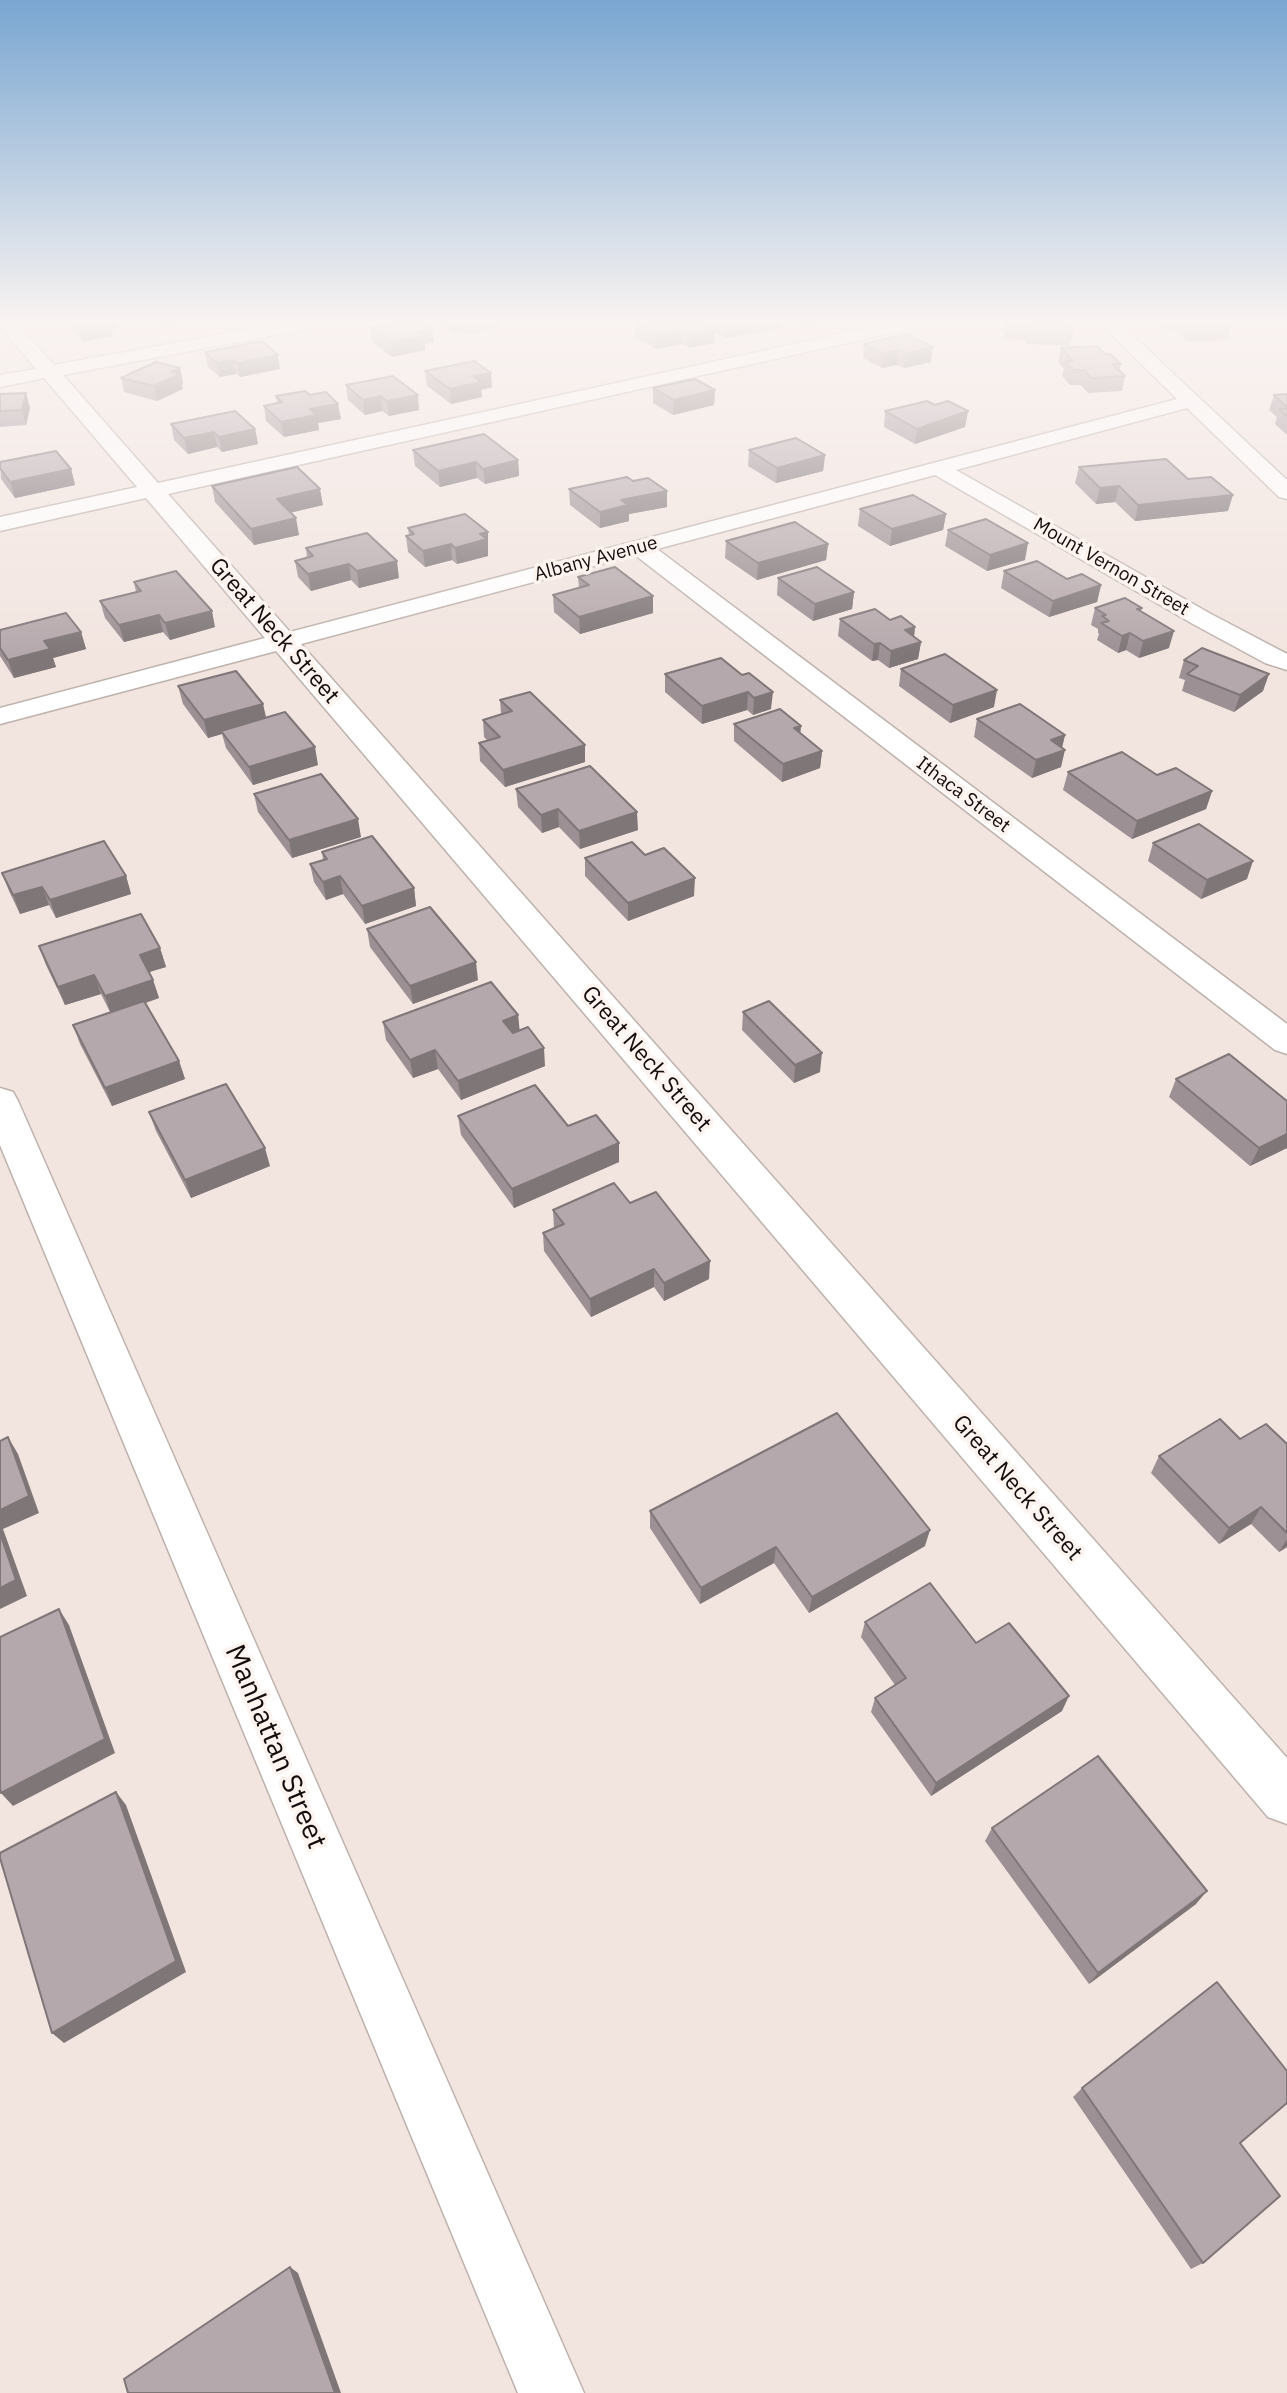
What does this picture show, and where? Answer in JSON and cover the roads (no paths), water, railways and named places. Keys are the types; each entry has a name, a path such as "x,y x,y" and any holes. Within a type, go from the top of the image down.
{"street":[{"name":"Great Neck Street","path":"102,433 1287,1798"},
{"path":"0,524 417,433"},
{"name":"Albany Avenue","path":"0,716 1071,433"},
{"path":"1224,433 1287,492"},
{"name":"Mount Vernon Street","path":"938,468 1202,619 1274,658 1287,662"},
{"name":"Ithaca Street","path":"639,547 1287,1042"},
{"name":"Manhattan Street","path":"0,1101 551,2393"}]}
